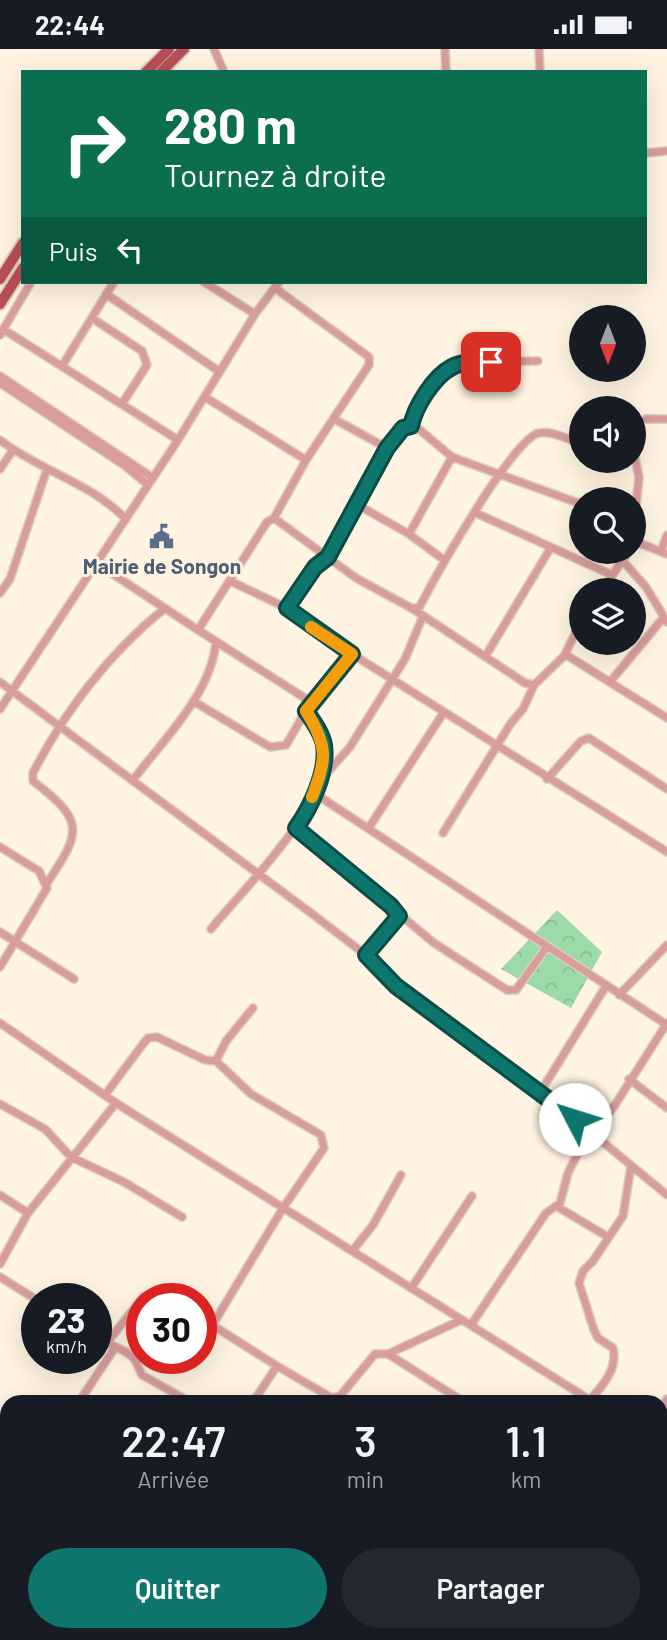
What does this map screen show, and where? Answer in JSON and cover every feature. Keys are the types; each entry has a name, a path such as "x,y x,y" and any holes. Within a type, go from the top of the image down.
{"main road":[{"path":"148,70 169,49"},
{"path":"163,70 184,49"},
{"path":"0,279 21,246"},
{"path":"0,304 21,271"}],"street":[{"path":"214,49 222,70"},
{"path":"445,49 446,70"},
{"path":"539,49 540,70"},
{"path":"647,153 667,151"},
{"path":"31,284 1,332 62,366 178,440"},
{"path":"62,366 113,284"},
{"path":"208,284 255,314"},
{"path":"0,709 178,440 255,314 277,285 369,357 369,365 306,460 274,518 267,521 198,629"},
{"path":"106,294 220,372"},
{"path":"92,318 142,351 146,359 147,365 122,404"},
{"path":"411,426 414,411 451,367 467,362 538,361"},
{"path":"0,376 150,481"},
{"path":"0,383 150,481"},
{"path":"205,397 306,460"},
{"path":"334,419 387,448"},
{"path":"646,419 667,419"},
{"path":"287,608 315,567 328,557 387,448 403,428 411,426 420,430 452,457 569,498"},
{"path":"413,609 420,606 444,560 500,472 537,433 569,440"},
{"path":"0,440 47,469 103,497 125,518"},
{"path":"0,470 13,450"},
{"path":"409,534 452,457"},
{"path":"0,593 10,579 47,469"},
{"path":"356,504 409,534 444,560"},
{"path":"476,513 612,575"},
{"path":"274,518 366,584 413,609 525,683 534,685"},
{"path":"646,547 664,552 667,535"},
{"path":"485,657 550,549"},
{"path":"96,563 311,702"},
{"path":"610,578 619,564"},
{"path":"610,681 665,619 646,587 626,564"},
{"path":"230,581 287,608 352,654 667,852"},
{"path":"0,967 46,893 47,883 68,851 73,832 69,812 33,781 33,773 61,726 131,637 164,609"},
{"path":"317,784 350,747 392,679 423,617"},
{"path":"133,780 193,701 214,662 216,642"},
{"path":"443,833 496,746 523,709 534,685 564,656 569,646"},
{"path":"193,701 270,747 286,745 311,702 352,654"},
{"path":"564,656 610,681 667,718"},
{"path":"0,682 366,955 396,986 518,1078 541,1091 667,1195"},
{"path":"211,929 296,828 314,793 325,758 324,743 306,711"},
{"path":"370,826 444,712"},
{"path":"547,779 581,741 589,738 667,789"},
{"path":"314,793 370,826 546,948 667,1024 628,1079 615,1105 581,1147 556,1206 546,1213 471,1325"},
{"path":"296,828 434,943 512,992 546,948"},
{"path":"0,846 39,871 47,883"},
{"path":"366,955 399,916"},
{"path":"0,932 74,979"},
{"path":"619,995 667,945"},
{"path":"541,1091 606,986"},
{"path":"216,1061 226,1041 253,1008"},
{"path":"0,1023 116,1104 582,1395"},
{"path":"104,1095 148,1038 157,1037 205,1060 216,1061 251,1094 321,1135 324,1149 283,1208 217,1317"},
{"path":"628,1079 667,1108"},
{"path":"0,1104 45,1129 71,1157 124,1182 182,1217"},
{"path":"0,1264 29,1213 71,1157 116,1104"},
{"path":"596,1395 604,1384 615,1357 613,1348 598,1338 594,1330 579,1283 583,1271 623,1216 631,1166"},
{"path":"353,1250 373,1224 401,1175"},
{"path":"0,1195 29,1213"},
{"path":"412,1287 472,1196"},
{"path":"556,1206 608,1237"},
{"path":"0,1277 21,1290"},
{"path":"112,1336 126,1319"},
{"path":"341,1395 375,1354 388,1354 461,1320"},
{"path":"217,1327 327,1395"},
{"path":"84,1395 114,1349 127,1352 137,1362 142,1375 178,1395"},
{"path":"388,1354 453,1395"},
{"path":"258,1395 277,1366"}],"green space":[{"path":"557,910 602,952 571,1008 501,969"}],"slow traffic":[{"path":"311,627 352,654 306,711 324,743 325,758 312,797"}],"place":[{"name":"Mairie de Songon","path":"162,536"}],"route":[{"path":"491,362 467,362 451,367 440,377 414,411 411,426 403,428 387,448 341,528 328,557 315,567 287,608 297,618 352,654 306,711 324,743 325,758 306,815 296,828 391,906 399,916 366,955 396,986 451,1024 518,1078 541,1091 575,1119"}]}
